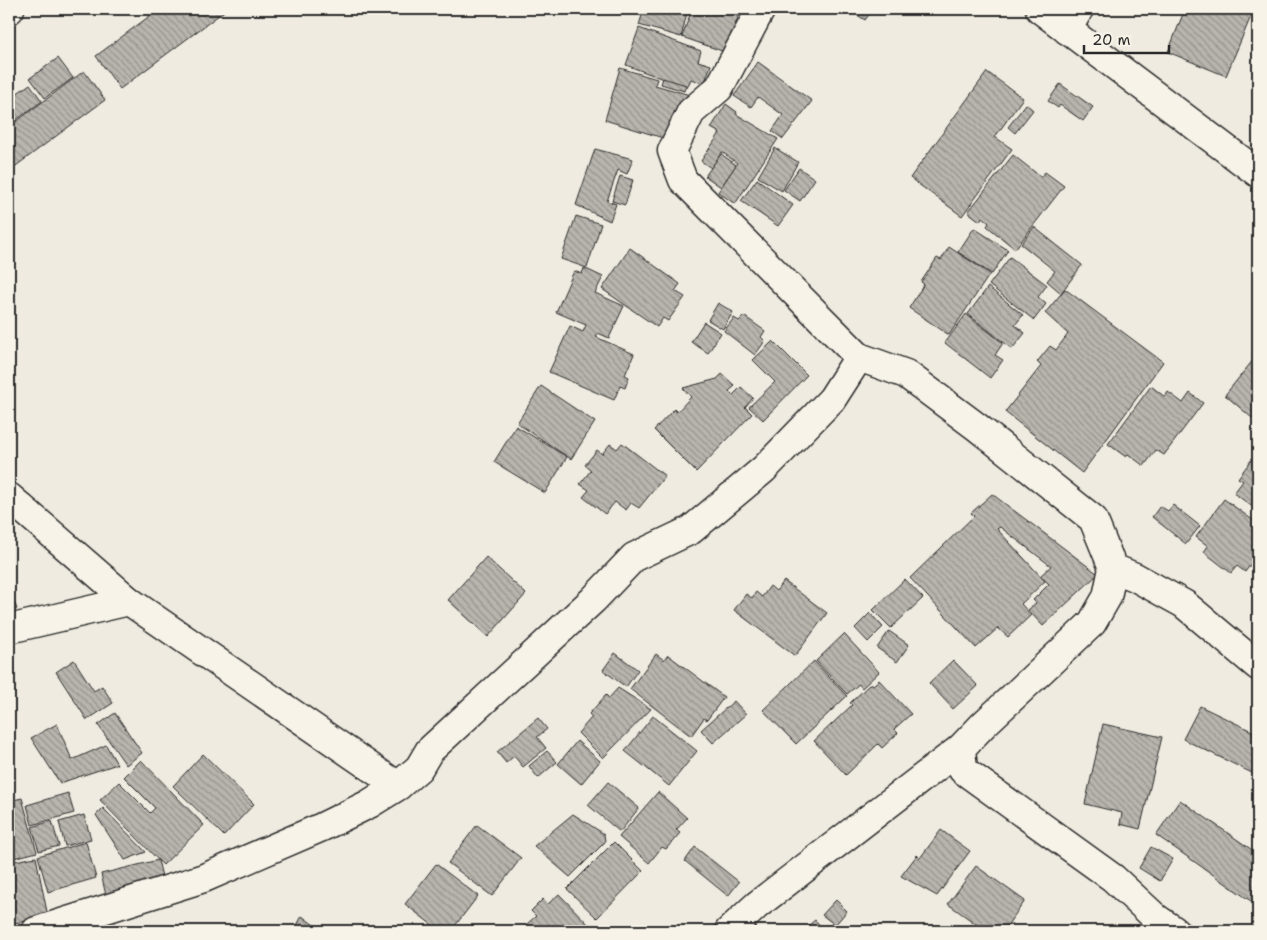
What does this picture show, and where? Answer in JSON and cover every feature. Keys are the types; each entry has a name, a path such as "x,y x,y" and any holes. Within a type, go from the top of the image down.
{"street":[{"path":"729,931 758,905 961,748 1092,623 1107,597 1113,568 1093,519 906,374 859,357 683,180 672,151 691,112 719,88 760,9"},
{"path":"1040,9 1073,20 1258,173"},
{"path":"36,931 204,878 322,827 369,804 398,786 419,768 428,751 593,600 634,557 691,530 764,470 832,399 859,357"},
{"path":"9,497 129,601 398,786"},
{"path":"1113,568 1135,577 1184,604 1258,666"},
{"path":"9,629 129,601"},
{"path":"961,748 963,770 1113,878 1156,918 1175,931"}],"building":[{"path":"159,9 227,9 120,89 96,56"},
{"path":"644,9 673,9 687,13 681,37 639,25"},
{"path":"692,9 741,9 725,52 682,37"},
{"path":"848,9 873,9 865,20"},
{"path":"1172,9 1254,9 1226,76 1168,52 1183,14"},
{"path":"639,28 701,51 698,61 711,65 704,84 691,79 687,88 626,65"},
{"path":"58,58 73,78 45,98 30,78"},
{"path":"758,62 812,101 783,139 772,131 783,115 758,97 751,107 734,96"},
{"path":"620,68 657,79 655,85 690,95 676,142 605,120"},
{"path":"84,71 105,100 9,171 9,127"},
{"path":"987,72 1023,98 995,137 1012,149 962,216 910,178"},
{"path":"663,78 686,85 684,91 661,84"},
{"path":"30,84 42,101 12,123 9,118 9,99"},
{"path":"1060,84 1093,107 1083,121 1060,105 1058,108 1048,101"},
{"path":"726,104 737,112 736,114 778,139 735,204 718,192 737,163 722,152 711,168 701,161 720,133 711,128"},
{"path":"1026,104 1033,110 1015,133 1008,127"},
{"path":"775,148 798,162 782,191 758,177"},
{"path":"595,149 633,159 627,174 618,170 607,201 616,204 610,221 576,205"},
{"path":"721,154 736,165 721,187 705,176"},
{"path":"1013,155 1041,177 1045,172 1064,186 1015,249 987,226 989,223 982,217 980,221 968,212"},
{"path":"799,168 815,179 800,201 784,190"},
{"path":"620,176 633,180 625,205 612,201"},
{"path":"757,179 793,205 778,226 741,201"},
{"path":"576,216 601,224 587,268 561,259"},
{"path":"1034,227 1082,265 1061,293 1047,281 1055,271 1021,244"},
{"path":"974,228 1008,250 992,274 958,252"},
{"path":"949,247 990,274 949,335 909,308 924,284 921,282 937,258 941,260"},
{"path":"630,248 680,284 675,291 685,297 668,321 663,318 657,327 602,289"},
{"path":"1010,257 1047,285 1038,297 1046,304 1034,320 989,285"},
{"path":"584,268 603,277 595,293 624,306 609,338 598,333 596,337 634,354 625,375 629,377 625,388 620,386 614,400 549,372 570,326 583,332 586,325 556,312 574,271 582,274"},
{"path":"988,287 1023,315 1015,325 1025,333 1012,349 968,314"},
{"path":"1065,289 1163,362 1082,473 1005,412 1041,366 1037,362 1050,346 1056,350 1068,334 1045,313"},
{"path":"718,303 733,312 723,329 708,320"},
{"path":"966,314 1003,343 995,355 1003,360 990,378 945,343"},
{"path":"744,316 765,331 761,337 765,341 755,355 724,331 734,318 739,321"},
{"path":"704,322 721,333 708,353 691,342"},
{"path":"773,341 807,375 763,420 749,407 775,382 753,360"},
{"path":"1258,354 1258,423 1225,395"},
{"path":"722,374 735,386 729,391 733,395 741,387 753,398 745,407 752,414 696,472 654,430 674,409 677,412 691,397 683,388 717,379"},
{"path":"541,386 595,422 571,459 517,423"},
{"path":"1151,386 1165,397 1168,392 1183,403 1190,393 1203,403 1164,455 1156,450 1144,466 1128,454 1126,457 1108,444"},
{"path":"516,426 567,457 545,493 494,462"},
{"path":"622,443 665,476 639,508 631,503 626,510 615,502 605,514 583,497 589,490 580,484 591,470 585,465 597,450 602,454 610,444 617,449"},
{"path":"1252,459 1256,463 1258,460 1258,511 1234,493 1243,481 1238,478"},
{"path":"992,494 1098,574 1043,626 1028,610 1036,603 1033,600 1049,584 1042,578 1045,581 1021,604 1031,615 1008,637 998,628 976,648 910,578 974,516 971,513","holes":["1000,527 1051,566 1040,576 997,529"]},
{"path":"1224,499 1258,524 1258,537 1256,540 1258,542 1258,554 1245,572 1237,566 1231,573 1204,552 1208,546 1196,537"},
{"path":"1173,505 1200,526 1186,544 1152,517 1160,506 1168,511"},
{"path":"486,557 526,594 488,637 448,600"},
{"path":"905,579 923,598 891,628 873,610"},
{"path":"784,581 827,613 795,656 734,610 746,594 752,598 756,592 762,597 770,586 776,591"},
{"path":"11,595 17,609 9,613 9,596"},
{"path":"870,613 883,627 868,642 855,628"},
{"path":"889,631 909,645 897,662 877,648"},
{"path":"844,634 879,672 862,688 859,684 847,694 816,661"},
{"path":"615,653 638,670 626,687 603,670"},
{"path":"656,654 664,660 668,655 724,697 707,720 704,718 691,736 630,689"},
{"path":"74,660 94,691 102,686 113,703 87,720 56,672"},
{"path":"953,660 978,686 953,709 929,683"},
{"path":"814,661 847,696 796,744 763,710"},
{"path":"879,680 911,714 894,729 898,733 882,748 878,744 846,775 814,741 852,705 850,703 871,683 873,685"},
{"path":"618,688 651,709 603,758 578,733 592,717 589,714 606,695 609,698"},
{"path":"734,701 746,714 713,743 701,730"},
{"path":"1200,706 1258,734 1258,776 1183,739"},
{"path":"115,713 142,753 126,765 98,725"},
{"path":"653,716 697,751 669,786 625,751"},
{"path":"538,718 547,729 537,737 546,748 523,767 514,756 506,763 497,752"},
{"path":"57,724 72,760 106,745 117,764 60,783 31,738"},
{"path":"1103,724 1162,737 1140,829 1120,824 1122,813 1085,804"},
{"path":"577,741 600,761 581,784 558,764"},
{"path":"547,751 557,762 538,778 529,766"},
{"path":"203,754 254,804 224,836 173,786"},
{"path":"141,760 204,825 163,865 100,800 119,782 150,813 155,808 124,777"},
{"path":"608,782 639,808 620,832 588,805"},
{"path":"658,792 687,818 676,830 680,833 666,849 662,847 649,863 619,837"},
{"path":"68,793 74,813 32,825 27,805"},
{"path":"22,798 37,852 14,858 9,837 9,801"},
{"path":"1180,800 1258,854 1258,906 1156,835"},
{"path":"103,808 146,852 125,860 96,815"},
{"path":"573,814 604,834 605,842 570,877 534,846"},
{"path":"84,815 91,839 65,846 59,822"},
{"path":"52,821 59,846 39,851 32,827"},
{"path":"477,825 521,858 492,896 448,863"},
{"path":"941,830 970,851 937,896 901,876 917,855 920,858"},
{"path":"86,842 96,878 48,892 38,856"},
{"path":"614,842 643,871 597,918 567,889"},
{"path":"695,847 739,882 728,896 685,861"},
{"path":"1151,847 1173,859 1160,881 1139,868"},
{"path":"36,857 48,917 9,924 9,862"},
{"path":"158,860 165,889 108,904 101,874"},
{"path":"436,864 478,896 451,931 440,931 405,904"},
{"path":"976,866 1025,901 1003,931 986,931 948,904"},
{"path":"559,894 591,927 586,931 519,931 536,916 531,911 543,899 548,904"},
{"path":"836,900 847,911 835,925 822,915"},
{"path":"302,916 322,931 294,931"},
{"path":"815,920 825,931 802,931"},
{"path":"619,925 625,931 612,931"}]}
